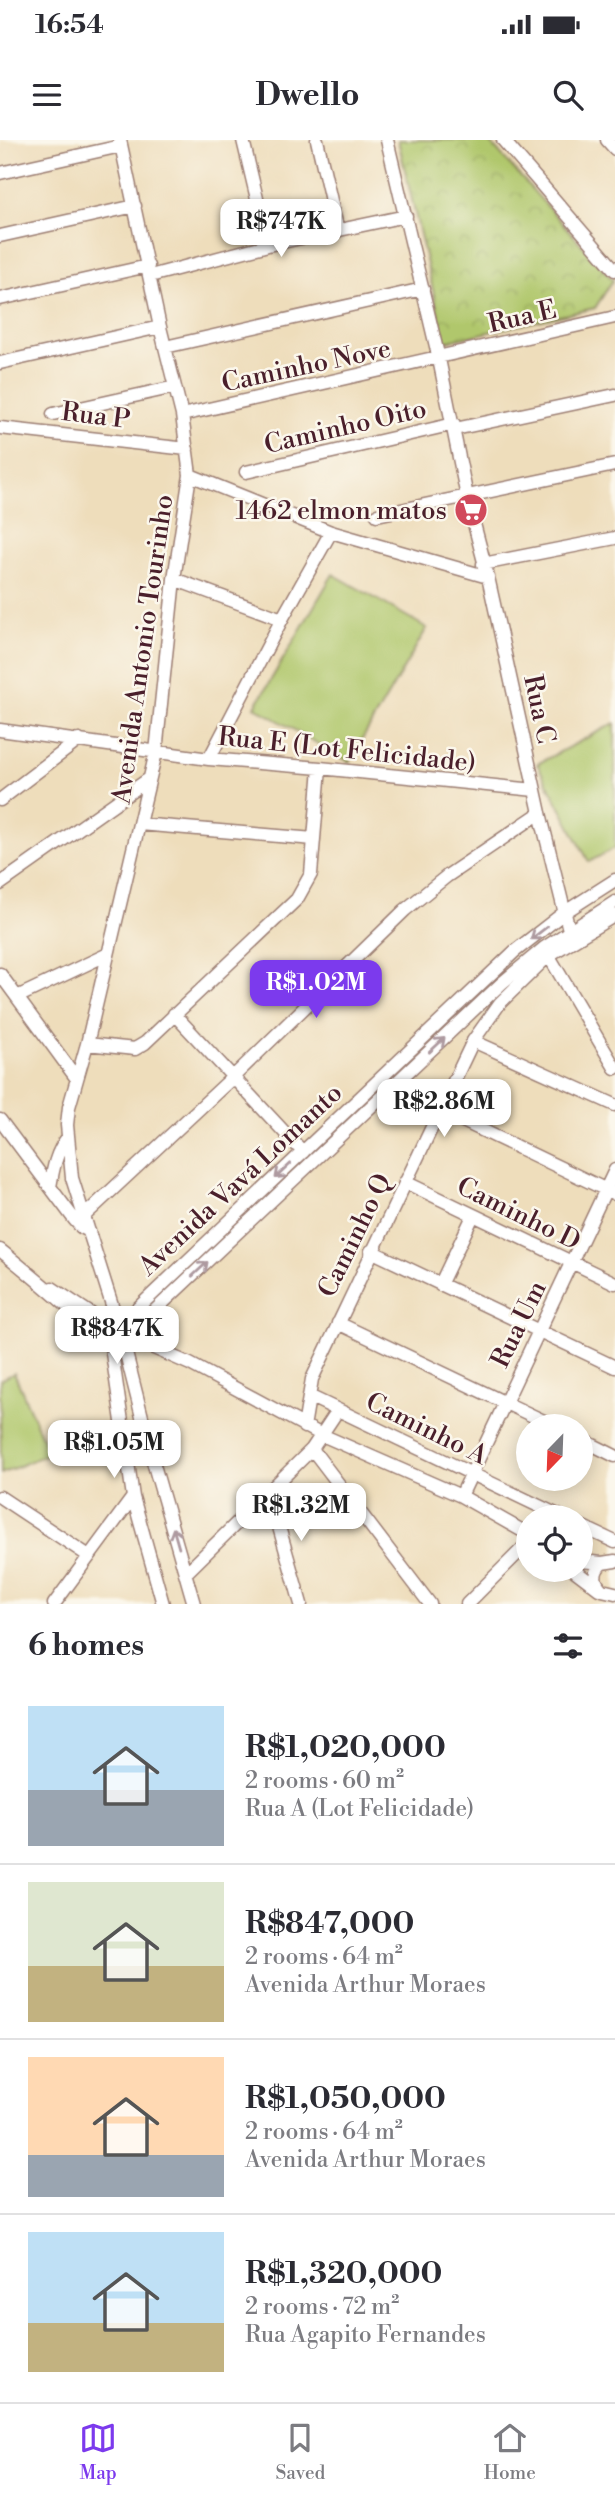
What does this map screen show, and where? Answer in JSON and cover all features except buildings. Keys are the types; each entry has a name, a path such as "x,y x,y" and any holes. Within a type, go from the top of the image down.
{"street":[{"path":"243,140 268,245"},
{"path":"317,140 338,231"},
{"name":"Rua C","path":"387,140 439,359 467,497 569,930"},
{"path":"503,140 615,270"},
{"path":"607,140 615,149"},
{"path":"0,173 121,143"},
{"name":"Avenida Antonio Tourinho","path":"117,1325 72,1178 68,1136 69,1107 87,1044 156,751 174,579 190,475 182,415 160,327 121,143"},
{"path":"0,236 135,206"},
{"path":"0,299 149,271 405,216"},
{"path":"165,347 423,289"},
{"name":"Rua E","path":"439,359 615,317"},
{"path":"0,363 160,327"},
{"name":"Caminho Nove","path":"182,415 439,359"},
{"path":"52,414 175,387"},
{"name":"Caminho Oito","path":"246,472 615,395"},
{"name":"Rua P","path":"0,428 187,449"},
{"path":"377,515 615,465"},
{"path":"190,475 331,532 488,577"},
{"path":"209,758 331,532"},
{"path":"483,564 615,538"},
{"path":"174,579 282,619"},
{"name":"Rua E (Lot Felicidade)","path":"0,730 209,758 535,790"},
{"path":"0,800 79,740"},
{"path":"87,1044 135,1049 145,1043 297,899 311,874 320,768"},
{"path":"0,884 149,779"},
{"path":"83,1216 232,1078 405,910 447,876 540,813"},
{"path":"139,824 314,839"},
{"name":"Avenida Vavá Lomanto","path":"117,1325 515,951 565,912 615,880"},
{"name":"Avenida Vavá Lomanto","path":"130,1340 494,990 569,930 614,908"},
{"name":"Caminho Q","path":"304,1427 312,1379 473,1041 500,1003 546,951 614,908"},
{"path":"546,951 615,1068"},
{"path":"17,998 106,955"},
{"path":"0,974 77,1079"},
{"path":"174,1014 303,1152"},
{"path":"473,1041 615,1105"},
{"path":"440,1110 610,1192"},
{"path":"0,1121 81,1227 90,1232"},
{"path":"50,1187 60,1146 68,1136"},
{"name":"Rua Um","path":"461,1496 572,1264 610,1192 615,1170"},
{"name":"Caminho D","path":"405,1182 615,1283"},
{"path":"440,1284 473,1216"},
{"path":"0,1250 45,1285 115,1349 130,1340"},
{"path":"372,1251 615,1367"},
{"path":"45,1285 117,1325 128,1326 154,1465 194,1604"},
{"path":"338,1322 528,1414"},
{"path":"117,1325 107,1335 133,1497 163,1604"},
{"path":"130,1340 190,1364 304,1427 461,1496 516,1527"},
{"name":"Caminho A","path":"311,1397 536,1505"},
{"path":"186,1573 312,1449 338,1410"},
{"path":"593,1445 615,1456"},
{"path":"312,1449 430,1604"},
{"path":"269,1492 301,1604"},
{"path":"0,1497 89,1556"},
{"path":"54,1604 133,1497"},
{"path":"593,1532 615,1542"},
{"path":"467,1604 516,1554"},
{"path":"609,1562 595,1573 595,1579 606,1591 610,1604"},
{"path":"588,1582 606,1591"}],"green space":[{"path":"398,140 488,140 613,280 595,308 445,342"},
{"path":"333,574 427,628 349,762 255,707"},
{"path":"615,723 615,848 589,862 537,764"},
{"path":"14,1373 49,1453 1,1474 0,1380"}],"place":[{"name":"1462 elmon matos","path":"471,510"}]}
